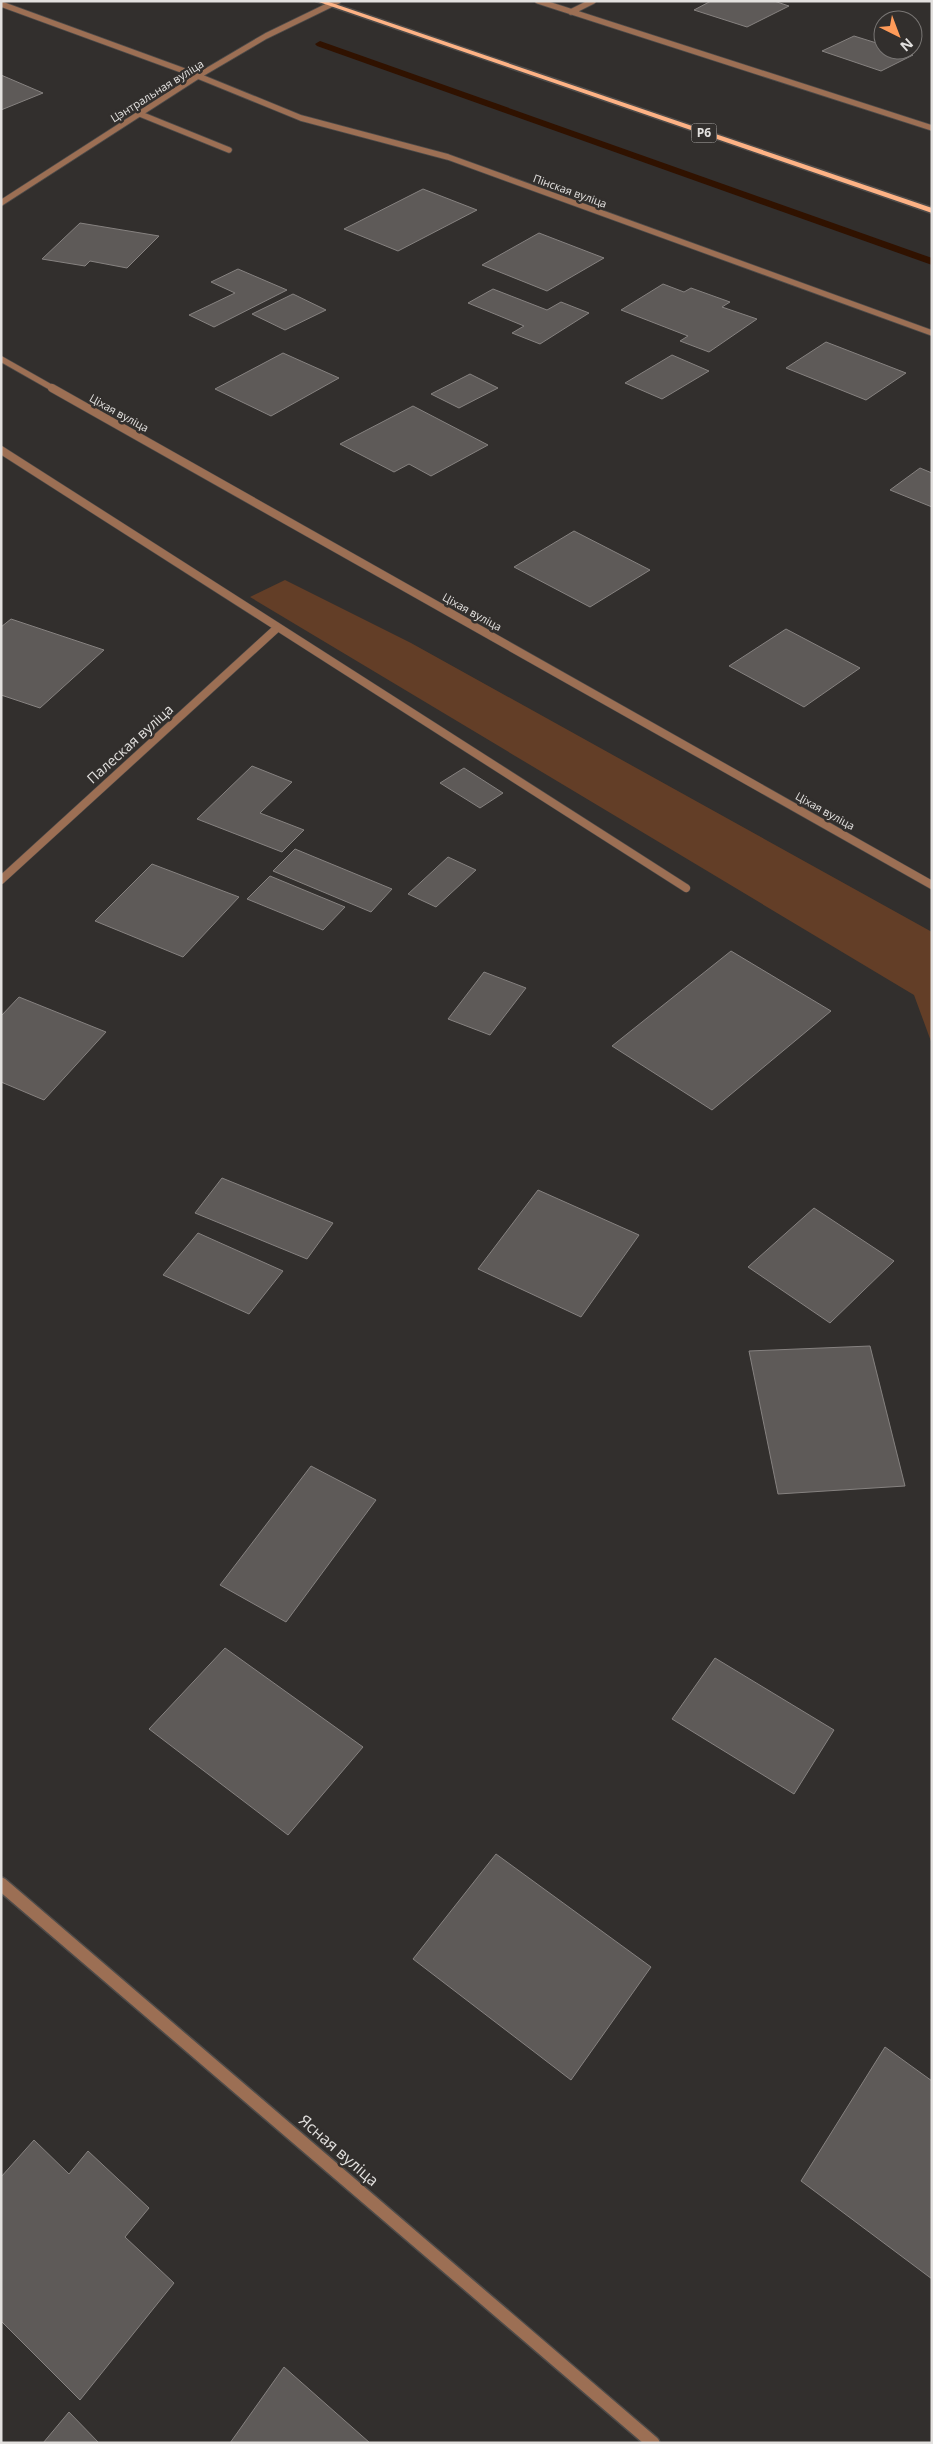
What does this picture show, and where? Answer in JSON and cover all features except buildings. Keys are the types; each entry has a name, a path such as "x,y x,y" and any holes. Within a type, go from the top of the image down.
{"main road":[{"name":"Р6","path":"319,1 932,211"}],"street":[{"name":"Цэнтральная вуліца","path":"1,202 198,76 266,36 338,1"},
{"path":"538,1 932,128"},
{"path":"571,12 593,1"},
{"name":"Пінская вуліца","path":"1,4 198,76 301,118 448,157 932,333"},
{"path":"140,114 229,150"},
{"name":"Ціхая вуліца","path":"1,360 932,885"},
{"path":"1,450 686,888"},
{"name":"Палеская вуліца","path":"1,880 277,628"},
{"name":"Ясная вуліца","path":"1,1884 653,2443"}],"shaded area":[{"path":"285,580 411,643 932,932 932,1044 914,995 250,597"}],"waterway":[{"path":"320,44 932,262"}]}
